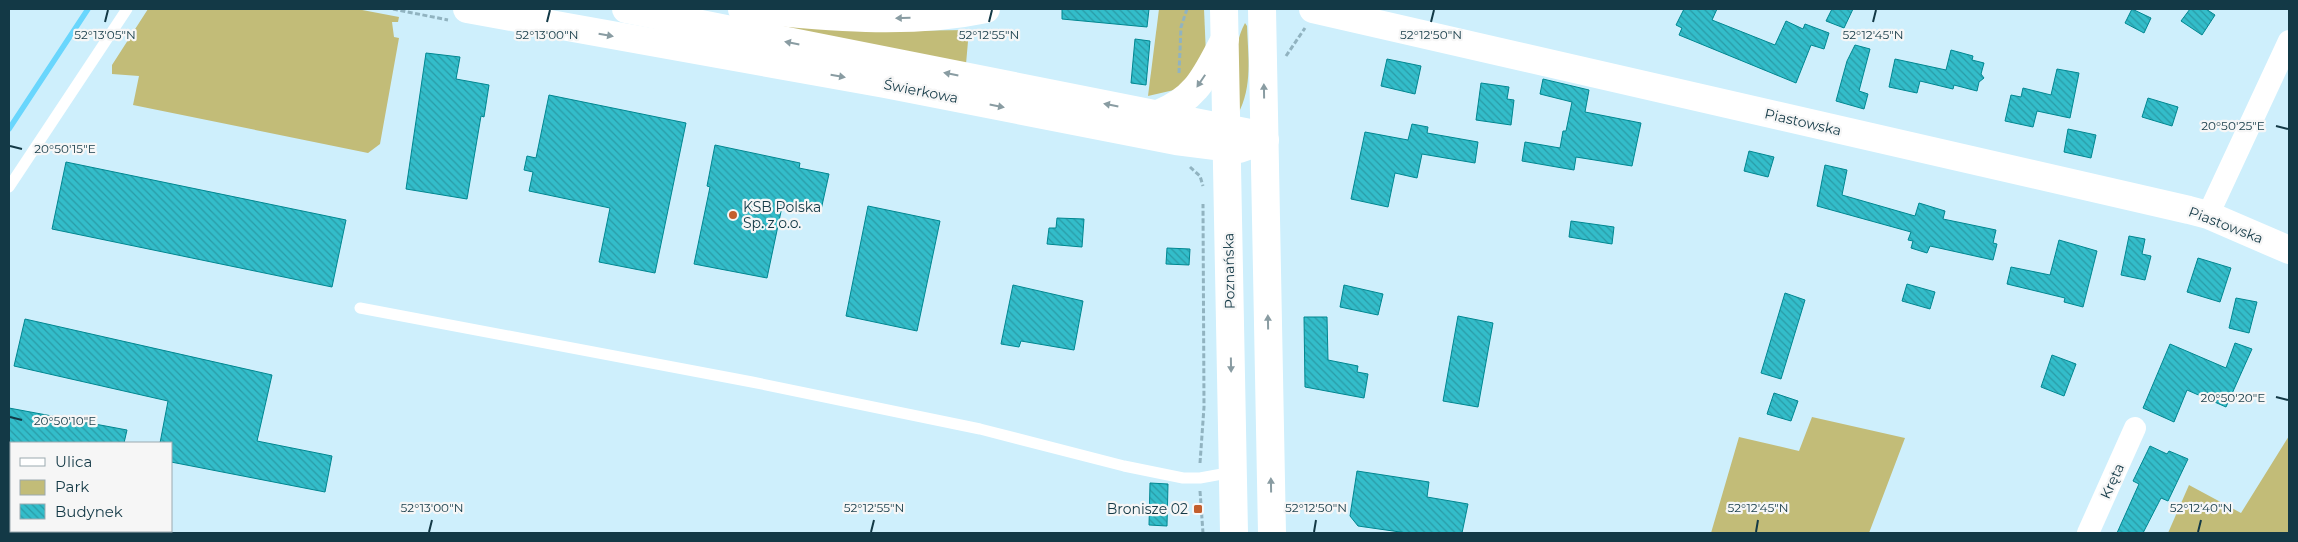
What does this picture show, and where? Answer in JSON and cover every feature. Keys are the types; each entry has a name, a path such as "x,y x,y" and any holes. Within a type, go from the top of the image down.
{"street":[{"name":"Świerkowa","path":"467,9 1226,138"},
{"name":"Świerkowa","path":"626,9 1158,114 1249,148 1265,140"},
{"path":"742,9 853,18 933,17 986,9"},
{"name":"Poznańska","path":"1224,9 1234,533"},
{"path":"1262,9 1272,533"},
{"path":"1385,9 1500,52"},
{"name":"Piastowska","path":"1309,18 1500,52 2208,215 2289,250"},
{"path":"1158,114 1180,105 1196,88 1225,39"},
{"path":"2208,215 2289,41"},
{"name":"Kręta","path":"2088,533 2136,428"}],"lane":[{"path":"9,187 127,9"},
{"path":"360,308 752,382 980,429 1124,466 1183,478 1200,478 1233,472"}],"path":[{"path":"1179,77 1181,27 1187,9"},
{"path":"1284,58 1309,18"},
{"path":"1187,165 1200,176 1203,187 1204,407 1200,478 1203,533"}],"green space":[{"path":"148,9 357,9 399,17 398,22 392,22 394,37 399,38 380,144 368,153 133,105 139,76 112,74 112,65"},
{"path":"1159,9 1204,9 1206,55 1187,87 1148,96"},
{"path":"719,18 893,31 969,30 966,64"},
{"path":"1245,23 1247,26 1248,82 1238,114 1235,68 1237,45"},
{"path":"1812,417 1905,438 1869,533 1711,533 1739,437 1799,451"},
{"path":"2289,436 2289,533 2168,533 2189,485 2241,513"}],"building":[{"path":"1062,9 1149,9 1147,27 1062,19"},
{"path":"1684,9 1717,9 1712,20 1775,45 1786,21 1803,29 1805,24 1829,33 1824,49 1811,45 1796,83 1679,35 1682,28 1676,25"},
{"path":"1832,9 1853,9 1844,28 1826,21"},
{"path":"2132,9 2151,18 2144,33 2125,23"},
{"path":"2190,9 2206,9 2215,15 2202,35 2181,21"},
{"path":"1135,39 1150,41 1146,85 1131,83"},
{"path":"1855,45 1870,49 1859,91 1868,94 1864,109 1836,101 1847,61"},
{"path":"1951,50 1973,56 1972,60 1984,63 1981,74 1984,78 1979,82 1977,91 1954,85 1953,89 1920,81 1917,93 1889,87 1895,59 1946,70"},
{"path":"426,53 460,57 456,79 489,85 484,117 481,116 467,199 406,189"},
{"path":"1387,59 1421,66 1415,94 1381,86"},
{"path":"2057,69 2079,73 2070,118 2037,111 2033,127 2005,121 2011,95 2021,97 2023,88 2051,95"},
{"path":"1543,79 1589,90 1585,112 1641,123 1632,166 1576,157 1574,170 1522,161 1525,142 1560,148 1563,131 1566,131 1572,102 1540,94"},
{"path":"1481,83 1509,87 1507,99 1514,100 1511,125 1476,120"},
{"path":"549,95 686,123 655,273 599,262 610,208 529,191 533,172 524,170 527,156 536,158"},
{"path":"2148,98 2178,107 2172,126 2142,117"},
{"path":"1412,124 1428,127 1427,133 1478,142 1475,163 1422,154 1417,178 1395,173 1388,207 1351,199 1365,132 1408,140"},
{"path":"2068,129 2096,135 2091,158 2064,152"},
{"path":"715,145 800,163 799,168 829,174 821,210 783,202 767,278 694,264 710,187 707,186"},
{"path":"1749,151 1774,157 1768,177 1744,171"},
{"path":"66,162 346,220 332,287 52,229"},
{"path":"1825,165 1847,170 1842,195 1915,216 1919,203 1945,211 1943,219 1996,230 1993,243 1997,244 1993,260 1930,246 1927,253 1911,248 1913,241 1908,240 1911,232 1817,206"},
{"path":"868,206 940,221 917,331 846,316"},
{"path":"1057,218 1084,219 1082,247 1047,244 1049,228 1056,228"},
{"path":"1571,221 1614,227 1612,244 1569,237"},
{"path":"2129,236 2145,239 2142,254 2151,256 2145,280 2121,275"},
{"path":"2059,240 2097,251 2083,307 2064,302 2065,298 2007,284 2011,267 2050,275"},
{"path":"1167,248 1190,249 1189,265 1166,264"},
{"path":"2198,258 2231,268 2220,302 2187,292"},
{"path":"1907,284 1935,292 1930,309 1902,301"},
{"path":"1013,285 1083,301 1074,350 1021,341 1019,347 1001,344"},
{"path":"1344,285 1383,294 1378,315 1340,307"},
{"path":"1785,293 1805,300 1781,379 1761,373"},
{"path":"2236,298 2257,302 2249,333 2229,328"},
{"path":"1458,316 1493,323 1478,407 1443,401"},
{"path":"1304,317 1327,317 1328,360 1358,366 1357,372 1368,374 1364,398 1305,387"},
{"path":"25,319 272,375 257,441 332,456 325,492 172,462 172,442 160,442 168,401 14,366"},
{"path":"2235,343 2252,349 2226,407 2187,390 2174,422 2143,408 2170,344 2226,368"},
{"path":"2052,355 2076,364 2064,396 2041,387"},
{"path":"1774,393 1798,401 1791,421 1767,414"},
{"path":"9,408 127,430 124,442 9,443"},
{"path":"2150,446 2167,454 2169,451 2188,459 2168,501 2161,498 2143,533 2117,533 2139,484 2133,481"},
{"path":"1357,471 1429,482 1427,497 1468,504 1462,533 1407,533 1358,526 1350,516"},
{"path":"1150,483 1168,484 1167,526 1149,525"}],"waterway":[{"path":"9,129 88,9"}],"place":[{"name":"KSB Polska Sp. z o.o.","path":"733,215"},
{"name":"Bronisze 02","path":"1198,509"}]}
